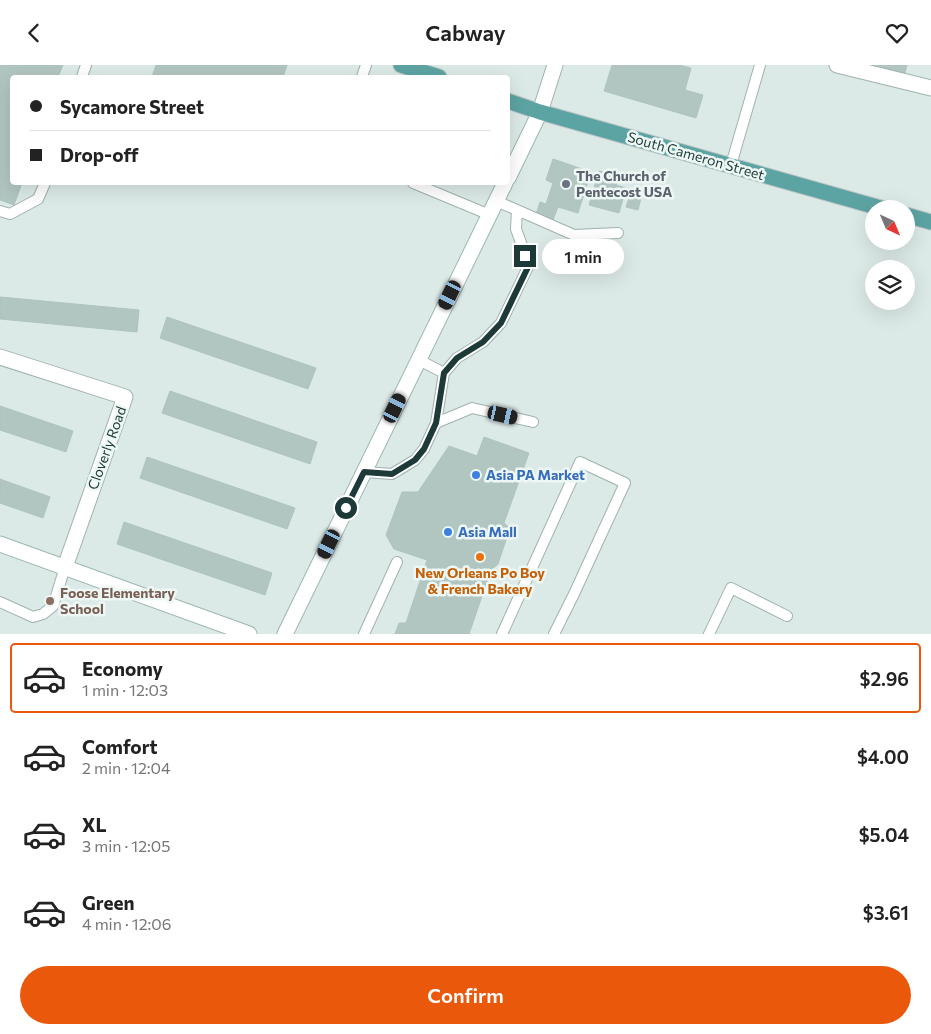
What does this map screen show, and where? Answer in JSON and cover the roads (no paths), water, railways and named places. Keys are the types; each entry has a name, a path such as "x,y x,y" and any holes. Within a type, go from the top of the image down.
{"main road":[{"path":"402,65 432,75"},
{"name":"South Cameron Street","path":"510,102 540,112 865,204"},
{"path":"915,218 931,222"}],"street":[{"path":"510,174 540,112 555,65"},
{"path":"837,65 931,88"},
{"path":"285,634 504,185"},
{"name":"Cloverly Road","path":"0,357 125,397 65,567"},
{"path":"0,544 249,634"}],"lane":[{"path":"731,165 760,65"},
{"path":"5,212 38,199 44,185"},
{"path":"420,185 493,208 517,210 574,235 618,233"},
{"path":"364,472 392,474 415,460 424,449 436,423 444,373 457,358 483,342 501,323 529,265 516,229 517,210"},
{"path":"419,360 444,373"},
{"path":"436,423 472,408 533,422"},
{"path":"502,634 580,462 625,483 554,634"},
{"path":"364,634 397,562"},
{"path":"0,602 33,617 43,614 53,606 65,567"},
{"path":"709,634 731,588 787,616"}],"place":[{"name":"The Church of Pentecost USA","path":"566,184"},
{"name":"Asia PA Market","path":"476,475"},
{"name":"Asia Mall","path":"448,532"},
{"name":"New Orleans Po Boy & French Bakery","path":"480,557"},
{"name":"Foose Elementary School","path":"50,601"}]}
